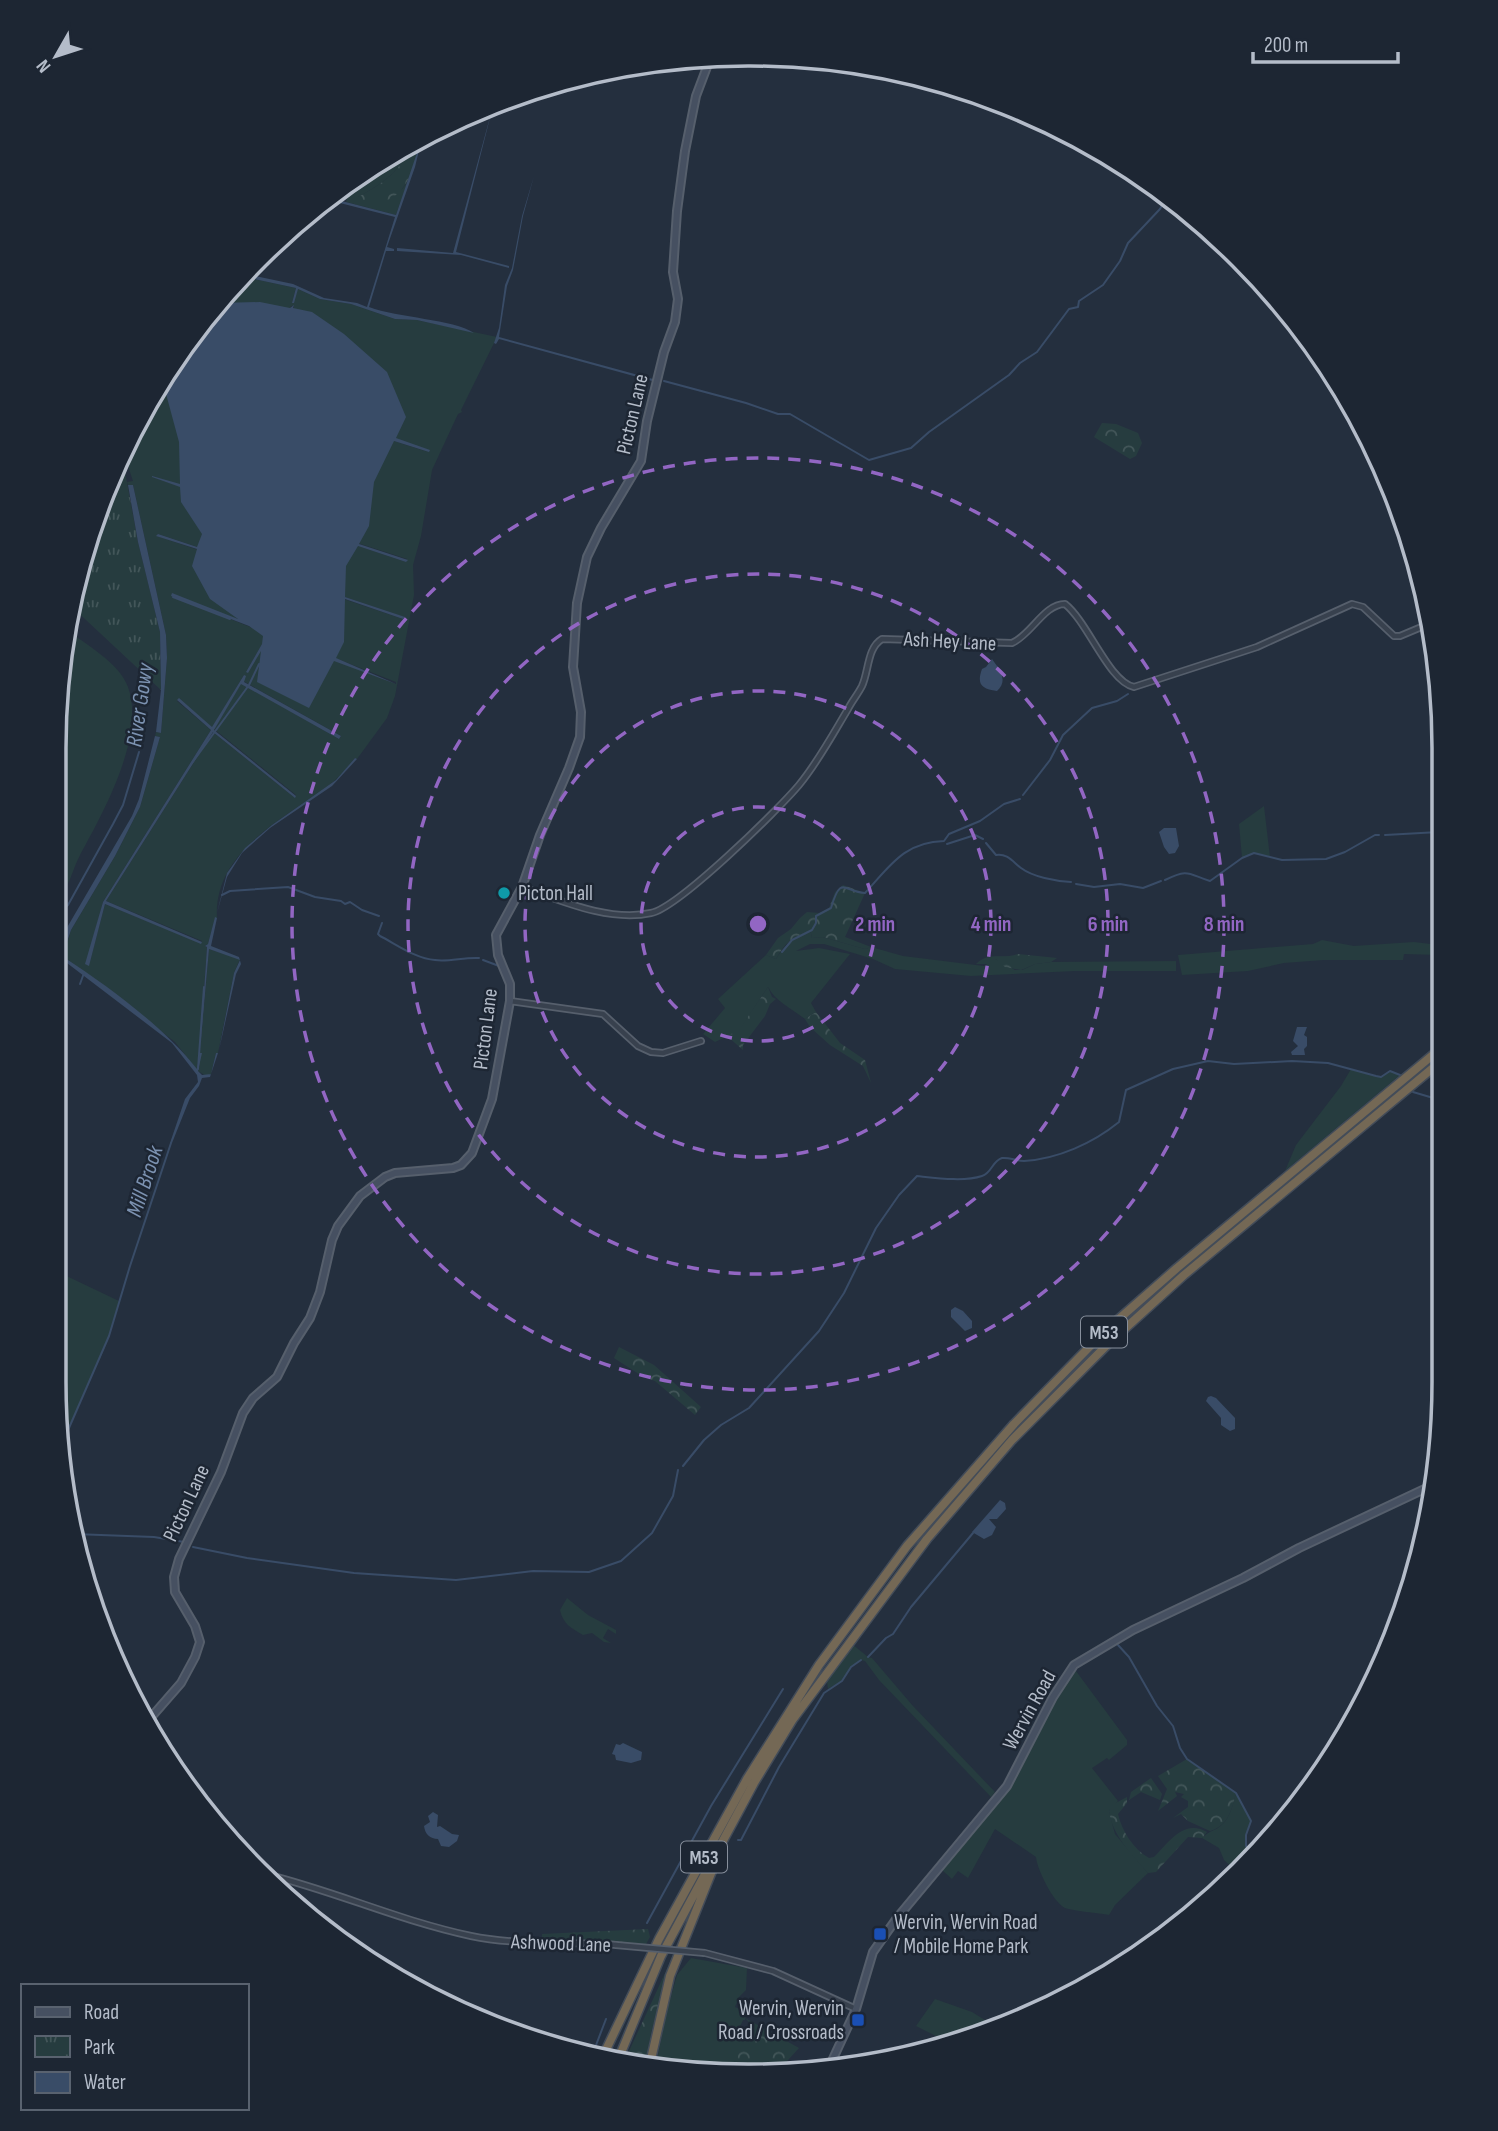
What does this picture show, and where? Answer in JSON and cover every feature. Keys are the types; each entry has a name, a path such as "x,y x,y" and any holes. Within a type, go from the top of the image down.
{"highway":[{"name":"M53","path":"606,2049 659,1939 747,1779 819,1665 907,1546 1021,1416 1104,1332 1432,1056"},
{"name":"M53","path":"621,2052 661,1956 738,1812 793,1719 927,1539 1012,1440 1108,1344 1184,1275 1432,1069"},
{"path":"651,2057 674,1967 738,1812"}],"street":[{"name":"Picton Lane","path":"154,1715 178,1687 198,1649 199,1636 175,1592 174,1577 202,1507 221,1472 243,1413 253,1398 277,1377 310,1318 320,1292 332,1240 348,1210 360,1196 385,1177 396,1173 461,1165 472,1153 494,1091 510,1001 510,984 498,955 496,935 522,887 580,737 581,712 573,667 577,603 586,557 641,461 647,421 664,352 675,322 678,299 673,272 679,199 696,96 706,68"},
{"name":"Ash Hey Lane","path":"522,887 595,910 631,915 662,910 682,897 776,810 801,783 862,686 872,651 882,639 1012,643 1053,607 1065,604 1079,618 1118,678 1134,687 1257,647 1352,604 1363,607 1394,636 1420,628"},
{"path":"510,1001 603,1014 638,1046 651,1052 663,1053 701,1041"},
{"name":"Wervin Road","path":"833,2059 856,2009 873,1952 897,1918 1007,1786 1053,1697 1074,1665 1133,1630 1423,1490"},
{"name":"Ashwood Lane","path":"281,1878 407,1921 474,1937 514,1943 575,1942 705,1954 773,1971 856,2009"}],"green space":[{"path":"417,153 410,176 399,192 383,202 356,206 358,197 397,169 403,161"},
{"path":"403,161 383,182 358,197 361,203 366,204 402,189 408,181 396,215 346,202 370,182"},
{"path":"254,279 296,288 292,303 298,289 320,299 351,304 395,319 417,320 497,337 432,470 421,536 413,565 414,595 395,696 387,718 357,759 355,758 333,782 275,822 240,854 227,873 219,894 217,918 205,946 200,1050 209,949 240,959 234,973 218,1053 211,1074 206,1076 198,1071 199,1053 197,1070 175,1042 66,958 71,930 115,856 140,807 160,737 155,736 156,732 161,733 167,658 166,635 133,485 128,485 127,482 133,481 128,466 177,378 262,398 428,452 356,425 284,344 294,306 291,306 282,342 212,329","holes":["152,477 407,559 406,562 320,533 330,592 404,617 403,619 157,536 158,534 270,571 194,491","172,594 396,682 396,684 270,635 246,672 268,634","244,675 243,681 341,736 339,739 241,683 214,729 296,795 294,797 213,732 106,901 202,941 201,943 105,904 89,965 86,964 103,902 211,730 177,701 178,699 212,728"]},
{"path":"1102,423 1116,424 1138,433 1142,443 1136,456 1130,459 1094,437"},
{"path":"125,473 138,542 160,632 161,690 80,615 103,530"},
{"path":"76,637 110,662 124,678 132,707 127,751 119,774 66,887 66,749 72,660"},
{"path":"1264,806 1270,857 1254,853 1242,858 1239,824"},
{"path":"843,885 865,893 845,937 871,947 865,949 823,937 812,938 811,932 790,941 776,959 766,955 778,938 807,912 819,913 829,908 835,892"},
{"path":"811,932 812,938 823,937 903,956 984,966 996,959 1015,970 1051,962 1176,961 1176,971 1075,971 971,976 895,969 873,959 824,944 810,944 796,951 819,948 850,954 811,1003 816,1012 805,1019 779,1001 768,987 739,1031 715,1042 703,1034 725,1008 718,999 766,955 776,959 791,941"},
{"path":"1322,940 1354,946 1414,942 1432,944 1432,955 1404,954 1403,960 1284,963 1248,971 1182,975 1178,955 1313,944"},
{"path":"1018,954 1057,958 1021,970 1005,967 996,959 991,964 976,964 986,958"},
{"path":"768,987 772,997 776,999 743,1045 743,1050 727,1036 739,1030"},
{"path":"816,1012 840,1043 865,1060 871,1083 863,1066 830,1045 810,1027 805,1019"},
{"path":"1351,1069 1380,1077 1390,1071 1400,1075 1285,1171 1296,1145"},
{"path":"66,1276 119,1301 107,1343 68,1430"},
{"path":"619,1347 654,1365 701,1407 695,1415 655,1381 614,1358"},
{"path":"567,1598 588,1615 616,1630 616,1634 608,1629 603,1638 611,1643 604,1642 592,1633 583,1635 568,1625 560,1610"},
{"path":"852,1644 872,1658 913,1706 995,1792 991,1797 879,1680 865,1661 861,1660 851,1667 842,1681 828,1689 827,1682"},
{"path":"1076,1671 1127,1740 1127,1745 1109,1760 1107,1758 1092,1768 1118,1801 1109,1811 1115,1834 1148,1873 1115,1905 1109,1915 1069,1909 1060,1905 1046,1885 1036,1857 995,1829 968,1878 958,1871 952,1879 942,1870 1011,1786 1059,1691"},
{"path":"1187,1759 1236,1793 1231,1811 1216,1829 1210,1831 1188,1821 1181,1814 1173,1818 1188,1807 1188,1801 1181,1797 1184,1794 1175,1792 1177,1796 1158,1811 1167,1789 1158,1776"},
{"path":"1151,1778 1162,1794 1160,1800 1141,1792 1129,1800 1131,1792"},
{"path":"1236,1793 1251,1821 1246,1835 1248,1847 1231,1866 1224,1860 1219,1848 1202,1838 1221,1826 1230,1813"},
{"path":"1127,1797 1127,1803 1118,1814 1120,1820 1133,1845 1149,1858 1154,1857 1184,1830 1199,1828 1207,1832 1202,1838 1188,1837 1156,1872 1148,1873 1124,1844 1111,1820 1109,1811 1112,1805"},
{"path":"648,1929 650,1937 646,1944 578,1939 542,1940 542,1934"},
{"path":"672,1958 647,2057 628,2053"},
{"path":"691,1958 747,1968 746,1990 735,2007 746,2012 745,2020 737,2033 741,2038 738,2064 657,2059 677,1975"},
{"path":"935,1999 972,2012 987,2021 938,2037 916,2026"},
{"path":"745,2018 799,2048 785,2063 737,2064 739,2039 744,2037 749,2022"}],"water":[{"path":"490,117 456,252 509,268 461,255 397,251 397,248 453,253"},
{"path":"419,152 387,247 394,251 386,251 369,307 453,325 474,333 417,320 395,319 351,304 320,299 298,289 292,303 296,288 254,279 257,276 293,284 324,298 367,307 395,217 341,203 343,201 396,215"},
{"path":"534,176 513,270 507,286 499,337 653,379 652,381 499,339 494,343 499,328 505,285 512,268 522,216"},
{"path":"260,302 290,308 294,305 293,308 312,312 344,334 387,372 406,417 396,438 430,450 429,452 394,441 374,482 369,526 359,544 408,560 406,562 358,546 346,566 345,597 405,617 403,619 345,599 344,642 336,658 396,684 334,661 309,708 257,682 261,651 248,673 246,672 262,644 263,636 249,626 171,596 172,593 238,619 210,599 192,566 197,549 156,536 158,534 197,547 202,534 181,502 180,487 152,477 180,484 179,442 166,395 233,303"},
{"path":"128,485 133,485 166,635 167,658 161,733 156,732 161,690 160,632 138,542"},
{"path":"992,659 1003,679 997,691 983,687 980,682 982,669"},
{"path":"244,675 244,682 341,736 339,739 241,684 214,730 296,796 295,798 213,732 106,901 202,942 201,944 105,904 89,966 85,964 103,902 211,730 177,700 179,698 212,727"},
{"path":"155,736 160,737 140,807 66,942 66,929 132,816"},
{"path":"355,758 357,759 332,786 270,828 242,853 227,877 217,913 227,873 245,848 272,825 336,780"},
{"path":"1164,828 1176,828 1179,846 1175,853 1169,854 1164,847 1159,832"},
{"path":"215,917 217,918 211,946 239,957 240,960 209,949 200,1050 205,946 208,944"},
{"path":"66,959 152,1023 184,1053 197,1069 202,1053 198,1071 202,1075 211,1074 210,1077 202,1078 170,1143 185,1099 198,1082 197,1075 172,1043 66,962"},
{"path":"240,960 241,964 236,974 219,1050 234,973"},
{"path":"1297,1027 1307,1027 1304,1035 1307,1037 1305,1055 1292,1055 1291,1052 1298,1046 1293,1041"},
{"path":"955,1307 972,1321 972,1328 965,1331 951,1317 951,1310"},
{"path":"1211,1396 1235,1418 1235,1429 1230,1431 1221,1425 1221,1418 1206,1401"},
{"path":"1000,1500 1005,1503 1006,1509 997,1519 989,1519 996,1527 992,1535 984,1539 972,1532"},
{"path":"623,1743 642,1752 641,1760 631,1763 616,1760 612,1754 616,1744"},
{"path":"433,1812 438,1815 437,1827 459,1835 457,1841 449,1847 441,1846 438,1839 430,1837 425,1831 424,1826 430,1822 428,1816"}],"waterway":[{"path":"664,381 778,414 790,414 869,460 911,448 1037,352 1069,309 1078,307 1079,301 1103,285 1120,261 1128,243 1162,206"},
{"path":"173,597 230,619"},
{"path":"192,763 249,685 259,664"},
{"path":"1023,795 1050,760 1063,735 1092,708 1117,701 1128,694"},
{"name":"River Gowy","path":"66,907 123,805 139,752"},
{"path":"782,952 792,940 812,930 816,916 831,908 841,888 865,893 890,865 908,851 930,842 944,841 949,834 980,821 1004,804 1020,799"},
{"path":"1385,835 1432,832"},
{"path":"947,844 975,835 983,839"},
{"path":"1165,880 1184,873 1210,881 1242,858 1254,853 1282,860 1326,859 1379,835"},
{"path":"986,843 996,855 1007,857 1032,874 1071,882"},
{"path":"1076,884 1094,887 1120,884 1143,888 1161,881"},
{"path":"222,895 230,891 288,887 315,897 345,904 350,902 379,916"},
{"path":"382,923 378,934 380,936 421,957 440,960 479,958"},
{"path":"483,960 499,966"},
{"path":"80,984 84,973"},
{"name":"Mill Brook","path":"198,1069 204,987"},
{"path":"683,1466 704,1440 721,1425 749,1408 819,1331 844,1293 876,1228 899,1195 917,1176 975,1178 985,1174 1002,1158 1037,1160 1075,1149 1119,1122 1126,1090 1173,1069 1208,1061 1234,1064 1292,1061 1328,1063 1381,1077 1390,1071 1400,1075"},
{"path":"1413,1092 1432,1098"},
{"name":"Mill Brook","path":"68,1430 109,1336 171,1143"},
{"path":"193,1547 247,1558 354,1573 456,1580 533,1571 589,1572 621,1561 652,1533 673,1496 678,1470"},
{"path":"868,1657 893,1634 911,1607 973,1533"},
{"path":"84,1534 154,1537 184,1542"},
{"path":"1118,1645 1129,1657 1157,1706 1173,1726 1180,1748 1187,1759 1236,1793 1251,1821 1246,1835 1248,1847"},
{"path":"738,1840 741,1840 779,1767 824,1693 842,1681 851,1667 861,1660"},
{"path":"647,1923 711,1806 783,1689"},
{"path":"596,2046 606,2019"}],"place":[{"name":"Picton Hall","path":"504,893"},
{"name":"Wervin, Wervin Road / Mobile Home Park","path":"880,1934"},
{"name":"Wervin, Wervin Road / Crossroads","path":"858,2020"}]}
